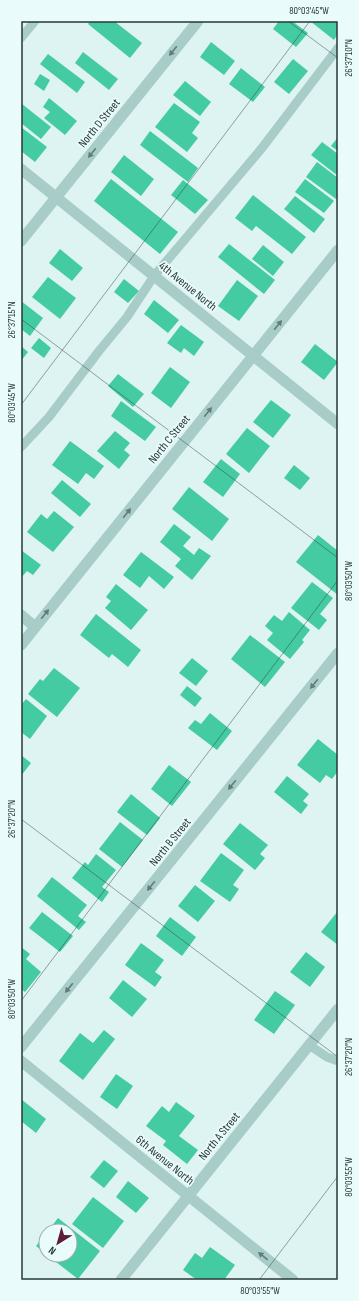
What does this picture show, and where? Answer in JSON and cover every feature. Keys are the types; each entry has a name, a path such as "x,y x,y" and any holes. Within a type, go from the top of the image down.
{"street":[{"name":"North D Street","path":"21,241 198,21"},
{"name":"4th Avenue North","path":"21,169 338,424"},
{"name":"North C Street","path":"21,645 338,250"},
{"path":"21,615 35,627"},
{"name":"North B Street","path":"21,1047 338,654"},
{"name":"North A Street","path":"120,1280 338,1009"},
{"name":"6th Avenue North","path":"21,1061 293,1280"}],"lane":[{"path":"21,38 34,21"},
{"path":"21,447 49,417 127,317 154,276 262,148 338,48"},
{"path":"309,1045 327,1057 338,1061"}],"building":[{"path":"90,21 114,21 142,43 130,58 88,24"},
{"path":"279,21 292,21 308,33 296,47 273,29"},
{"path":"310,21 338,21 338,34 334,40"},
{"path":"211,42 235,61 224,75 200,57"},
{"path":"83,52 118,79 109,90 75,63"},
{"path":"48,54 85,82 77,93 40,64"},
{"path":"293,59 308,71 289,94 274,82"},
{"path":"241,68 265,87 253,102 229,84"},
{"path":"40,74 50,80 44,91 34,84"},
{"path":"185,81 211,102 200,116 173,95"},
{"path":"49,98 77,121 65,135 44,118 50,112 43,107"},
{"path":"174,103 200,122 192,133 198,138 187,152 155,127"},
{"path":"22,104 51,127 41,139 21,123"},
{"path":"21,127 47,147 35,162 21,151"},
{"path":"150,131 198,168 188,182 140,145"},
{"path":"338,137 338,151 331,146"},
{"path":"322,142 338,154 338,176 311,155"},
{"path":"124,155 154,179 141,196 111,172"},
{"path":"317,162 338,178 338,197 336,199 306,177"},
{"path":"111,179 178,232 160,254 94,201"},
{"path":"305,179 334,201 324,213 295,192"},
{"path":"183,180 208,200 195,214 171,195"},
{"path":"253,195 306,237 292,254 256,226 252,231 235,218"},
{"path":"295,196 325,219 314,233 284,209"},
{"path":"229,244 275,280 264,294 218,257"},
{"path":"263,245 284,262 273,276 252,259"},
{"path":"60,249 83,268 72,281 49,263"},
{"path":"48,277 76,298 60,319 32,297"},
{"path":"124,279 139,291 128,303 114,292"},
{"path":"237,280 258,296 239,321 218,306"},
{"path":"154,300 179,320 168,333 144,314"},
{"path":"21,301 43,318 30,336 21,329"},
{"path":"181,325 204,342 194,356 184,348 181,353 167,343"},
{"path":"39,338 51,348 44,358 31,348"},
{"path":"315,344 338,362 324,380 301,362"},
{"path":"21,346 28,352 21,361"},
{"path":"170,367 190,382 171,408 151,393"},
{"path":"118,374 144,394 133,407 108,386"},
{"path":"271,400 291,415 273,438 253,422"},
{"path":"121,401 156,427 145,441 111,416"},
{"path":"247,428 270,446 249,473 226,454"},
{"path":"115,431 130,443 124,450 130,455 119,469 97,451"},
{"path":"70,441 104,466 94,479 86,473 78,484 52,465"},
{"path":"221,459 240,474 223,497 203,482"},
{"path":"294,465 310,478 300,490 284,478"},
{"path":"62,480 91,504 80,517 51,493"},
{"path":"189,487 229,519 212,541 172,509"},
{"path":"54,511 74,527 53,552 27,532 41,514 47,519"},
{"path":"174,524 191,537 183,546 194,555 199,548 211,556 192,580 175,566 181,559 160,542"},
{"path":"318,535 338,551 338,595 296,562"},
{"path":"21,550 41,565 33,575 27,571 21,578"},
{"path":"141,552 174,577 164,589 149,576 140,588 123,575"},
{"path":"312,582 333,598 320,614 327,620 319,630 291,608"},
{"path":"116,584 148,610 131,630 105,608 111,601 106,597"},
{"path":"289,612 310,630 302,640 304,642 290,659 267,640 273,633 265,626 274,615 282,621"},
{"path":"96,614 141,650 128,667 112,654 109,658 80,635"},
{"path":"250,635 285,662 265,687 231,659"},
{"path":"192,658 208,671 196,686 179,673"},
{"path":"54,668 80,688 57,717 28,694 40,679 43,681"},
{"path":"187,686 202,698 195,707 180,695"},
{"path":"26,699 47,716 30,739 21,732 21,705"},
{"path":"210,713 232,731 217,750 188,728 195,720 201,724"},
{"path":"318,739 338,755 338,771 332,779 326,775 320,783 297,765"},
{"path":"21,755 31,763 21,776"},
{"path":"169,765 191,782 172,806 151,789"},
{"path":"287,776 309,794 303,801 308,805 301,814 274,792"},
{"path":"131,794 160,818 147,835 117,812"},
{"path":"120,822 143,840 122,867 99,849"},
{"path":"240,823 268,845 260,854 265,858 255,870 223,844"},
{"path":"221,853 244,870 233,885 239,889 230,902 200,881"},
{"path":"96,854 116,870 102,887 109,892 102,902 72,878 85,862 88,865"},
{"path":"52,877 87,905 78,916 86,922 79,930 37,896"},
{"path":"195,885 215,901 198,922 178,906"},
{"path":"338,911 338,945 321,932"},
{"path":"42,912 73,936 60,952 29,928"},
{"path":"170,917 196,937 182,956 156,936"},
{"path":"141,943 164,960 155,972 162,977 155,987 125,965"},
{"path":"21,947 30,954 26,959 41,972 25,992 21,989"},
{"path":"306,952 325,967 310,987 290,972"},
{"path":"123,980 147,999 132,1017 109,998"},
{"path":"275,991 295,1005 274,1034 254,1020"},
{"path":"104,1030 115,1039 83,1080 59,1061 80,1033 93,1043"},
{"path":"116,1074 133,1086 117,1109 100,1097"},
{"path":"21,1099 46,1119 36,1133 21,1121"},
{"path":"176,1102 195,1116 179,1136 198,1150 187,1164 163,1145 166,1141 146,1126 162,1106 169,1112"},
{"path":"104,1160 118,1171 104,1188 90,1177"},
{"path":"128,1181 149,1198 136,1213 116,1197"},
{"path":"93,1197 124,1221 103,1248 78,1229 78,1223 73,1223"},
{"path":"58,1218 64,1223 54,1223"},
{"path":"78,1234 100,1251 78,1279 57,1263 78,1263"},
{"path":"210,1247 235,1265 224,1280 197,1280 183,1270 195,1253 202,1258"}]}
